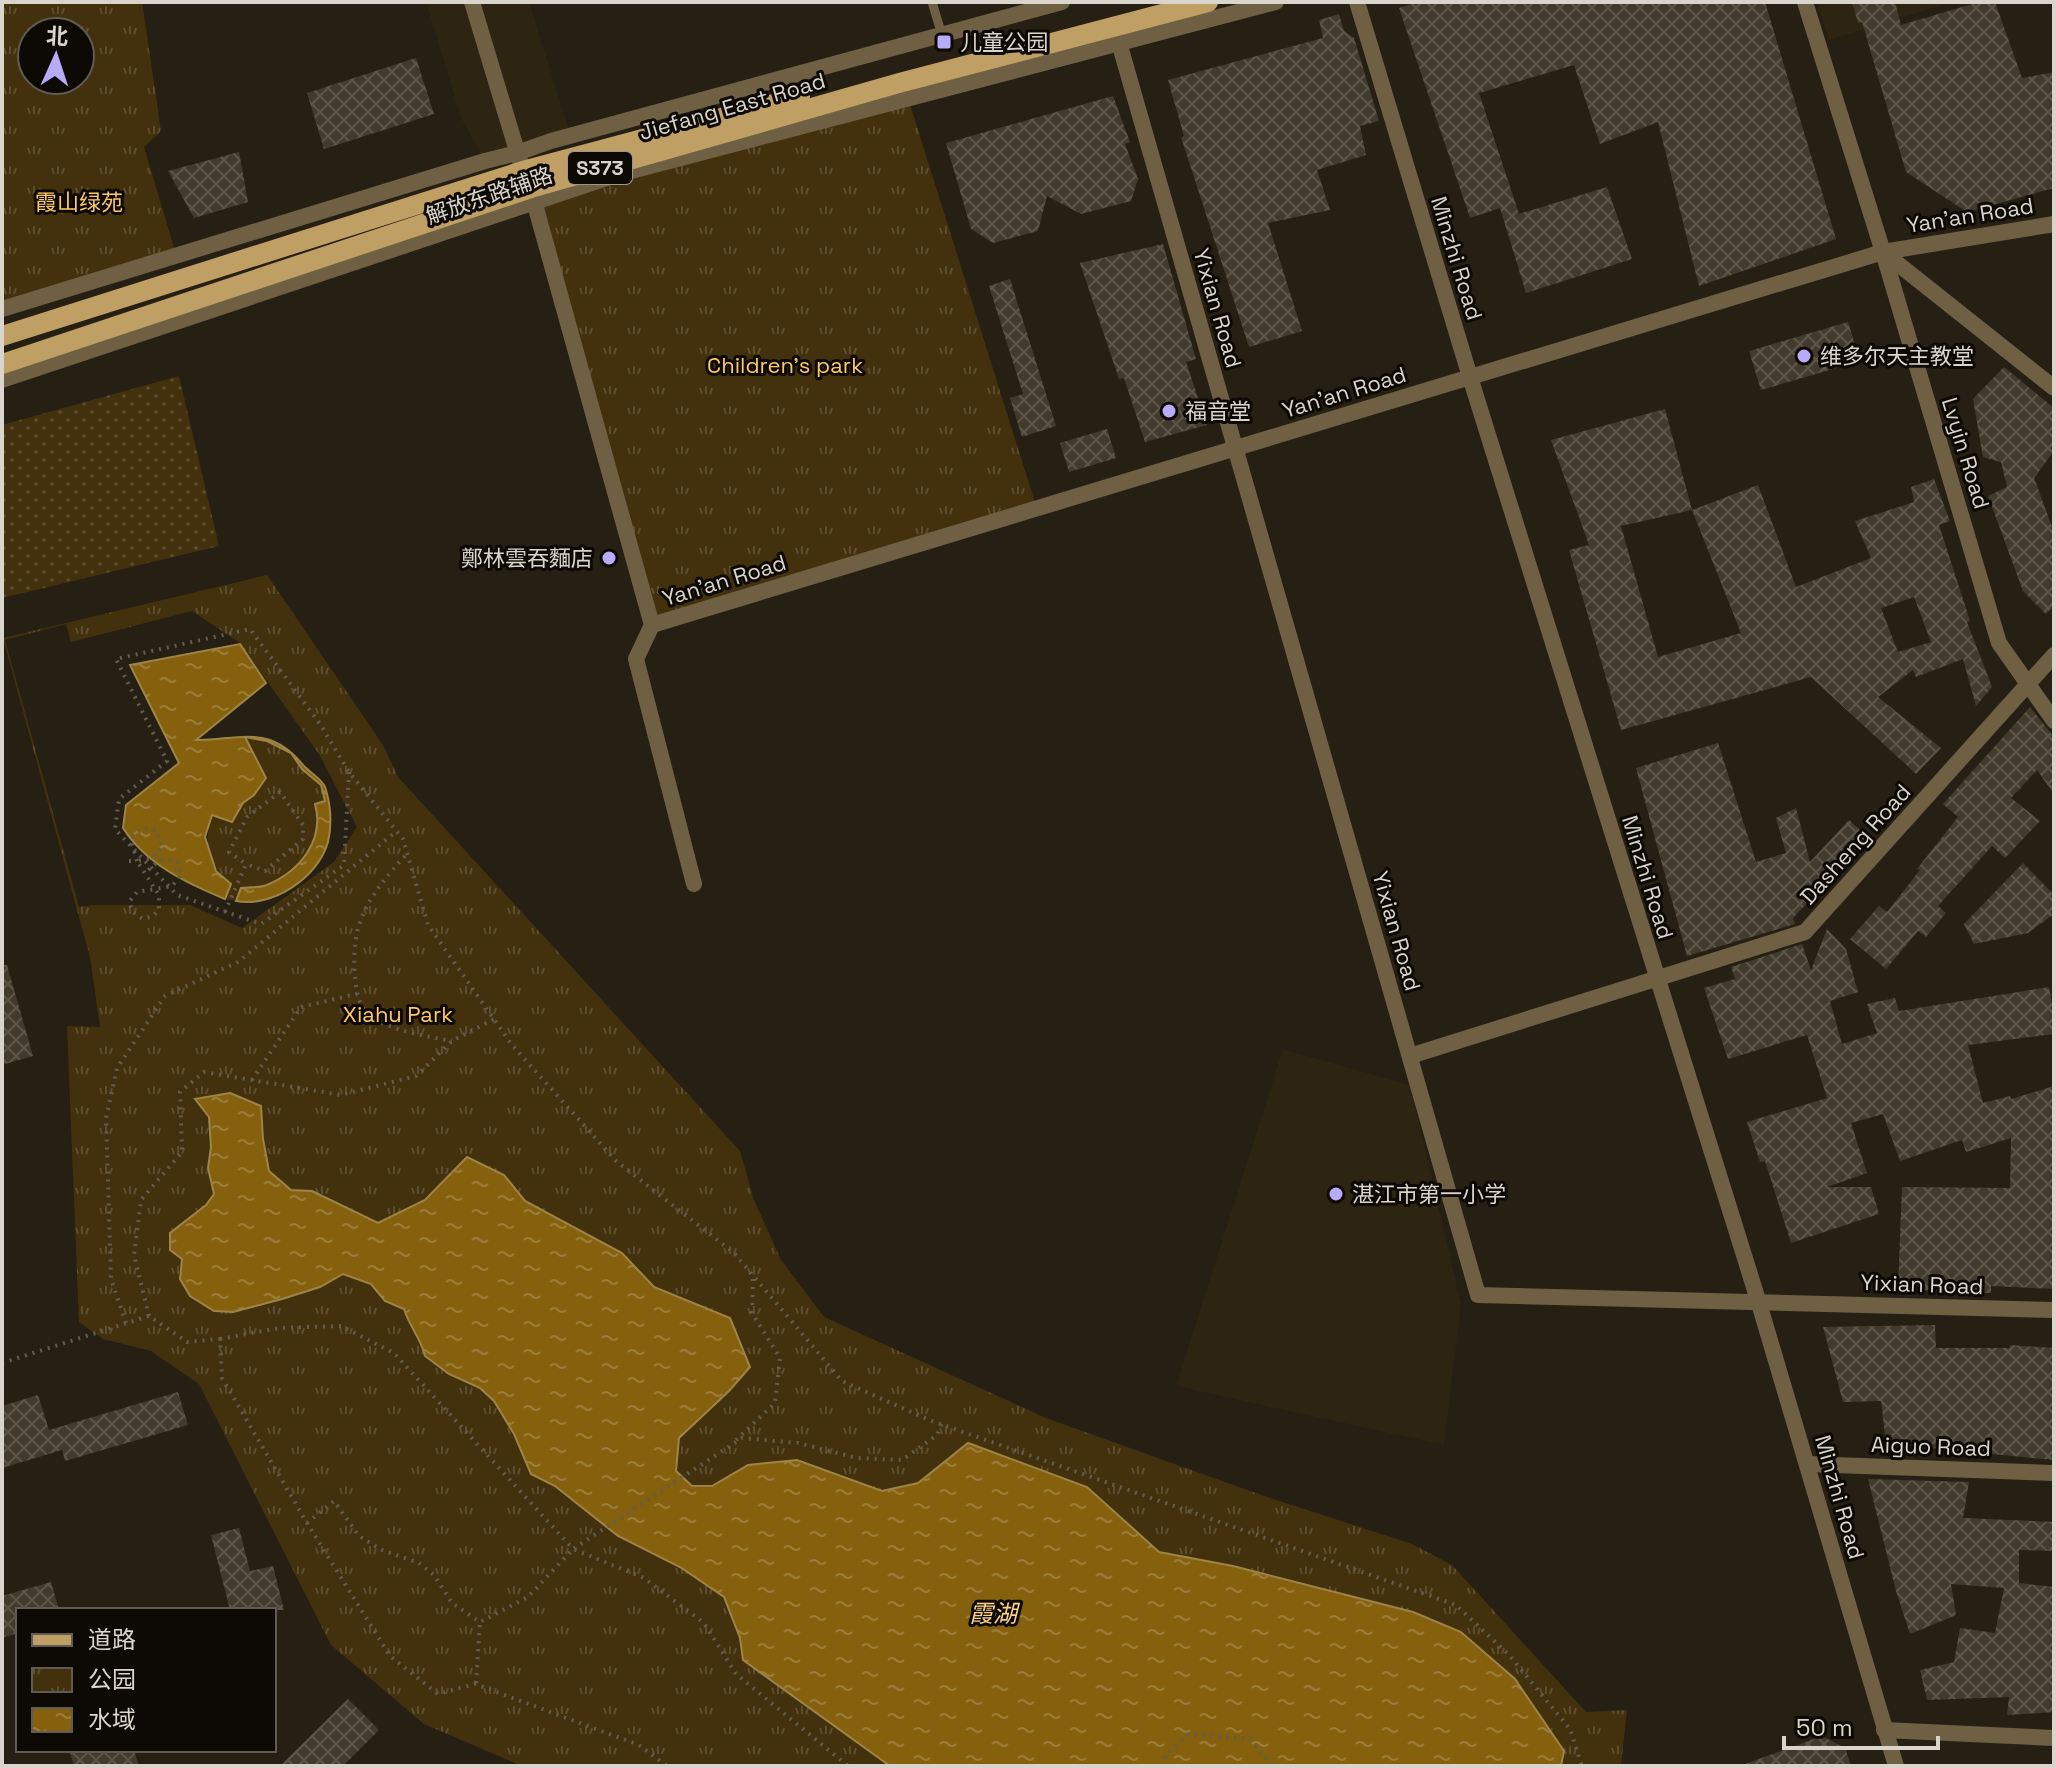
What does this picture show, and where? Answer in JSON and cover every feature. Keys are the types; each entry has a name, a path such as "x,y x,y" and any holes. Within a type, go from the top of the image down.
{"main road":[{"name":"Jiefang East Road","path":"2,336 524,171 1155,2"},
{"name":"Jiefang East Road","path":"2,364 524,171 899,83 1208,2"}],"street":[{"path":"472,2 524,171 652,625 636,659 694,884"},
{"name":"解放东路辅路","path":"2,309 485,161 524,171 551,141 1062,2"},
{"name":"解放东路辅路","path":"2,380 616,175 1276,2"},
{"name":"Minzhi Road","path":"1357,2 1470,377 1758,1300 1896,1766"},
{"name":"Lvyin Road","path":"1805,2 1999,643 2054,721"},
{"name":"Yixian Road","path":"1114,25 1478,1295 2054,1310"},
{"name":"Yan'an Road","path":"652,625 1883,252 2054,224"},
{"path":"1883,252 2054,388"},
{"name":"Dasheng Road","path":"1410,1056 1805,932 2054,655"},
{"name":"Aiguo Road","path":"1807,1464 2054,1473"},
{"path":"1884,1730 2054,1738"}],"lane":[{"path":"932,2 942,35"}],"path":[{"path":"349,772 344,865 261,924 177,895 115,829 119,799 167,761 116,659 250,629 320,724 349,772 403,839 428,925 512,1045 616,1161 734,1253 842,1381 942,1424 1456,1605 1509,1655 1570,1729 1582,1766"},
{"path":"280,792 303,825 303,839 265,871 246,864 229,852 247,817 280,792"},
{"path":"129,861 137,861 153,858 163,846 156,830 144,829 135,833 131,841 137,861 144,874 155,889 159,895 159,910 143,919 133,912 129,902 131,896 143,889 155,889 172,886 181,875 177,862 168,858 160,860 144,874"},
{"path":"126,1323 111,1279 106,1118 117,1068 165,996 238,962 393,834"},
{"path":"407,855 376,889 358,924 353,960 357,994 365,1011 389,1025 452,1041"},
{"path":"225,912 246,864"},
{"path":"252,1080 301,1007 357,994"},
{"path":"494,1019 452,1041 416,1076 341,1095 204,1072 180,1092 182,1152 141,1200 134,1255 149,1316 187,1342 279,1328 341,1326 394,1353 573,1549 644,1578 704,1623 736,1674 848,1766"},
{"path":"732,1444 775,1403 780,1358 752,1313 753,1275"},
{"path":"2,1363 149,1316"},
{"path":"220,1339 222,1378 390,1656 438,1694 475,1684 639,1745 667,1766"},
{"path":"480,1622 528,1597 573,1549 742,1438 798,1443 857,1458 902,1460 937,1435 942,1424"},
{"path":"307,1523 334,1501 359,1536 382,1550 419,1563 434,1575 452,1603 480,1622"},
{"path":"475,1684 480,1622"},
{"path":"1163,1766 1166,1755 1188,1734 1250,1739 1273,1766"}],"shaded area":[{"path":"426,2 529,2 569,130 485,161 461,118"},
{"path":"1817,2 1952,2 1829,40"},
{"name":"湛江市第一小学","path":"1283,1049 1410,1085 1461,1304 1444,1445 1176,1386"}],"green space":[{"name":"霞山绿苑","path":"2,2 142,2 161,131 144,147 175,251 2,306"},
{"name":"Children's park","path":"907,95 1037,509 652,625 531,188"},
{"path":"179,376 219,546 2,598 2,425"},
{"name":"Xiahu Park","path":"267,575 383,745 398,777 740,1151 754,1200 781,1260 824,1317 1046,1418 1264,1496 1412,1544 1452,1565 1586,1712 1627,1710 1621,1766 1561,1766 1564,1751 1461,1632 1413,1612 1233,1566 1159,1552 1116,1512 969,1443 918,1483 882,1491 797,1460 748,1465 712,1486 692,1486 676,1471 679,1438 750,1367 696,1303 654,1287 622,1253 525,1201 504,1175 467,1158 425,1200 378,1224 312,1191 291,1190 269,1171 261,1106 196,1099 209,1116 211,1148 208,1168 214,1194 206,1205 170,1233 182,1259 180,1279 257,1304 320,1288 343,1274 371,1284 385,1301 404,1309 410,1326 449,1374 480,1388 494,1401 514,1434 531,1474 555,1486 618,1536 680,1567 724,1597 740,1638 743,1660 890,1766 522,1766 424,1724 331,1645 199,1384 151,1351 103,1339 79,1322 67,1026 100,1027 90,957 3,638","holes":["192,611 240,643 319,754 357,827 334,862 242,928 190,905 79,907 5,640 66,624 71,642"]},
{"path":"245,737 267,741 291,753 302,769 321,785 325,801 315,804 317,817 313,842 299,863 267,885 241,888 236,901 225,899 231,884 213,861 208,835 212,815 232,822 243,803 254,795"}],"water":[{"path":"240,644 266,683 196,740 245,737 266,778 254,795 243,803 232,822 212,815 205,837 216,871 231,884 225,899 182,879 155,862 123,828 126,805 179,763 130,665"},
{"path":"245,737 270,740 280,745 292,753 323,784 330,814 328,842 314,867 292,888 264,900 236,901 241,888 264,886 290,872 313,842 317,817 315,804 325,801 321,785 302,769 291,753 267,741"},
{"name":"霞湖","path":"230,1093 261,1106 269,1171 291,1190 312,1191 378,1223 425,1200 467,1157 504,1175 525,1201 622,1253 654,1287 730,1318 750,1367 679,1438 676,1471 692,1486 712,1486 748,1465 797,1460 882,1491 918,1483 968,1443 1087,1487 1159,1552 1233,1566 1413,1612 1461,1632 1515,1679 1564,1751 1561,1766 890,1766 743,1660 740,1638 724,1597 680,1567 618,1536 555,1486 531,1474 514,1434 494,1401 480,1388 449,1374 425,1356 404,1309 385,1301 371,1284 343,1274 320,1287 233,1312 214,1311 190,1296 180,1279 182,1259 170,1250 170,1233 206,1205 214,1194 208,1168 211,1147 209,1117 195,1099"}],"building":[{"path":"1417,2 1765,2 1836,239 1699,286 1658,122 1600,144 1574,65 1479,93 1519,214 1607,187 1632,259 1526,293 1500,208 1470,218 1399,8"},
{"path":"1852,2 1895,2 1901,25 1979,2 1995,2 2022,78 2054,72 2054,188 1967,212 1906,172 1862,22 1858,23"},
{"path":"1339,14 1344,31 1354,38 1379,121 1360,126 1366,155 1317,170 1330,210 1268,223 1302,331 1249,347 1181,137 1184,136 1168,80 1323,38 1319,20"},
{"path":"416,58 434,114 324,149 307,93"},
{"path":"1113,96 1130,142 1125,144 1138,179 1131,201 1081,214 1047,196 1038,231 993,243 971,229 946,143"},
{"path":"239,152 248,202 194,218 168,171"},
{"path":"1163,244 1196,359 1186,362 1207,425 1145,442 1124,378 1119,379 1080,263"},
{"path":"1010,279 1056,426 1022,437 1010,398 1023,394 989,286"},
{"name":"维多尔天主教堂","path":"1848,322 1860,361 1761,390 1749,351"},
{"path":"2004,367 2054,408 2054,451 2034,478 2054,532 2054,606 2046,614 2023,591 1988,496 2007,487 2001,462 1983,457 1973,399"},
{"path":"1665,409 1692,510 1758,485 1796,587 1871,558 1855,521 1914,502 1911,487 1934,479 1950,521 1939,525 1970,621 1967,622 1992,687 1976,706 1963,659 1916,677 1913,670 1878,697 1941,748 1916,774 1811,677 1621,730 1569,550 1589,545 1551,440","holes":["1692,510 1741,633 1658,657 1621,526","1914,597 1931,642 1898,652 1881,608"]},
{"path":"1107,429 1116,458 1069,472 1060,443"},
{"path":"2030,707 2054,737 2054,794 2037,770 2011,798 2040,821 2005,858 1992,846 1938,906 1946,913 1926,937 1918,931 1886,969 1850,939 1879,906 1887,912 1920,870 1917,869 1958,817 1943,804"},
{"path":"1718,743 1756,862 1786,853 1776,818 1796,808 1810,862 1849,820 1869,838 1793,918 1795,924 1687,956 1636,768"},
{"path":"2023,863 2054,895 2054,914 2028,933 1974,944 1964,924"},
{"path":"1827,929 1846,949 1858,992 1830,1001 1842,1044 1877,1033 1867,1004 1895,998 1899,1011 2049,987 2054,1034 1968,1045 1983,1103 2010,1096 2011,1099 2054,1086 2054,1289 1991,1286 1991,1293 1898,1289 1902,1187 2010,1188 2011,1138 1966,1152 1962,1140 1900,1161 1883,1114 1851,1123 1867,1173 1827,1187 1871,1187 1879,1214 1791,1243 1765,1161 1760,1162 1747,1122 1827,1098 1807,1035 1728,1059 1704,988 1735,979 1731,967 1802,944 1811,970"},
{"path":"2,965 7,965 33,1056 2,1065"},
{"path":"1935,1325 1936,1348 2010,1348 2010,1345 2054,1348 2054,1460 1886,1444 1881,1401 1843,1402 1823,1327"},
{"path":"178,1392 188,1425 65,1461 62,1450 2,1468 2,1406 38,1395 49,1430"},
{"path":"1868,1479 1969,1482 1963,1518 2054,1522 2054,1551 2019,1550 2019,1583 2054,1587 2054,1712 2007,1715 2009,1697 1927,1700 1920,1670 1954,1662 1960,1628 1995,1633 2004,1588 1951,1584 1956,1615 1910,1634"},
{"path":"239,1528 250,1571 273,1566 284,1610 229,1608 211,1535"},
{"path":"51,1582 58,1608 16,1608 16,1634 2,1638 2,1596"},
{"path":"348,1699 379,1730 343,1766 280,1766"},
{"path":"1822,1736 1845,1748 1851,1766 1745,1764"},
{"path":"70,1752 135,1752 139,1766 74,1766"}],"place":[{"name":"儿童公园","path":"944,42"},
{"name":"维多尔天主教堂","path":"1804,356"},
{"name":"福音堂","path":"1169,411"},
{"name":"鄭林雲吞麵店","path":"609,558"},
{"name":"湛江市第一小学","path":"1336,1194"}]}
